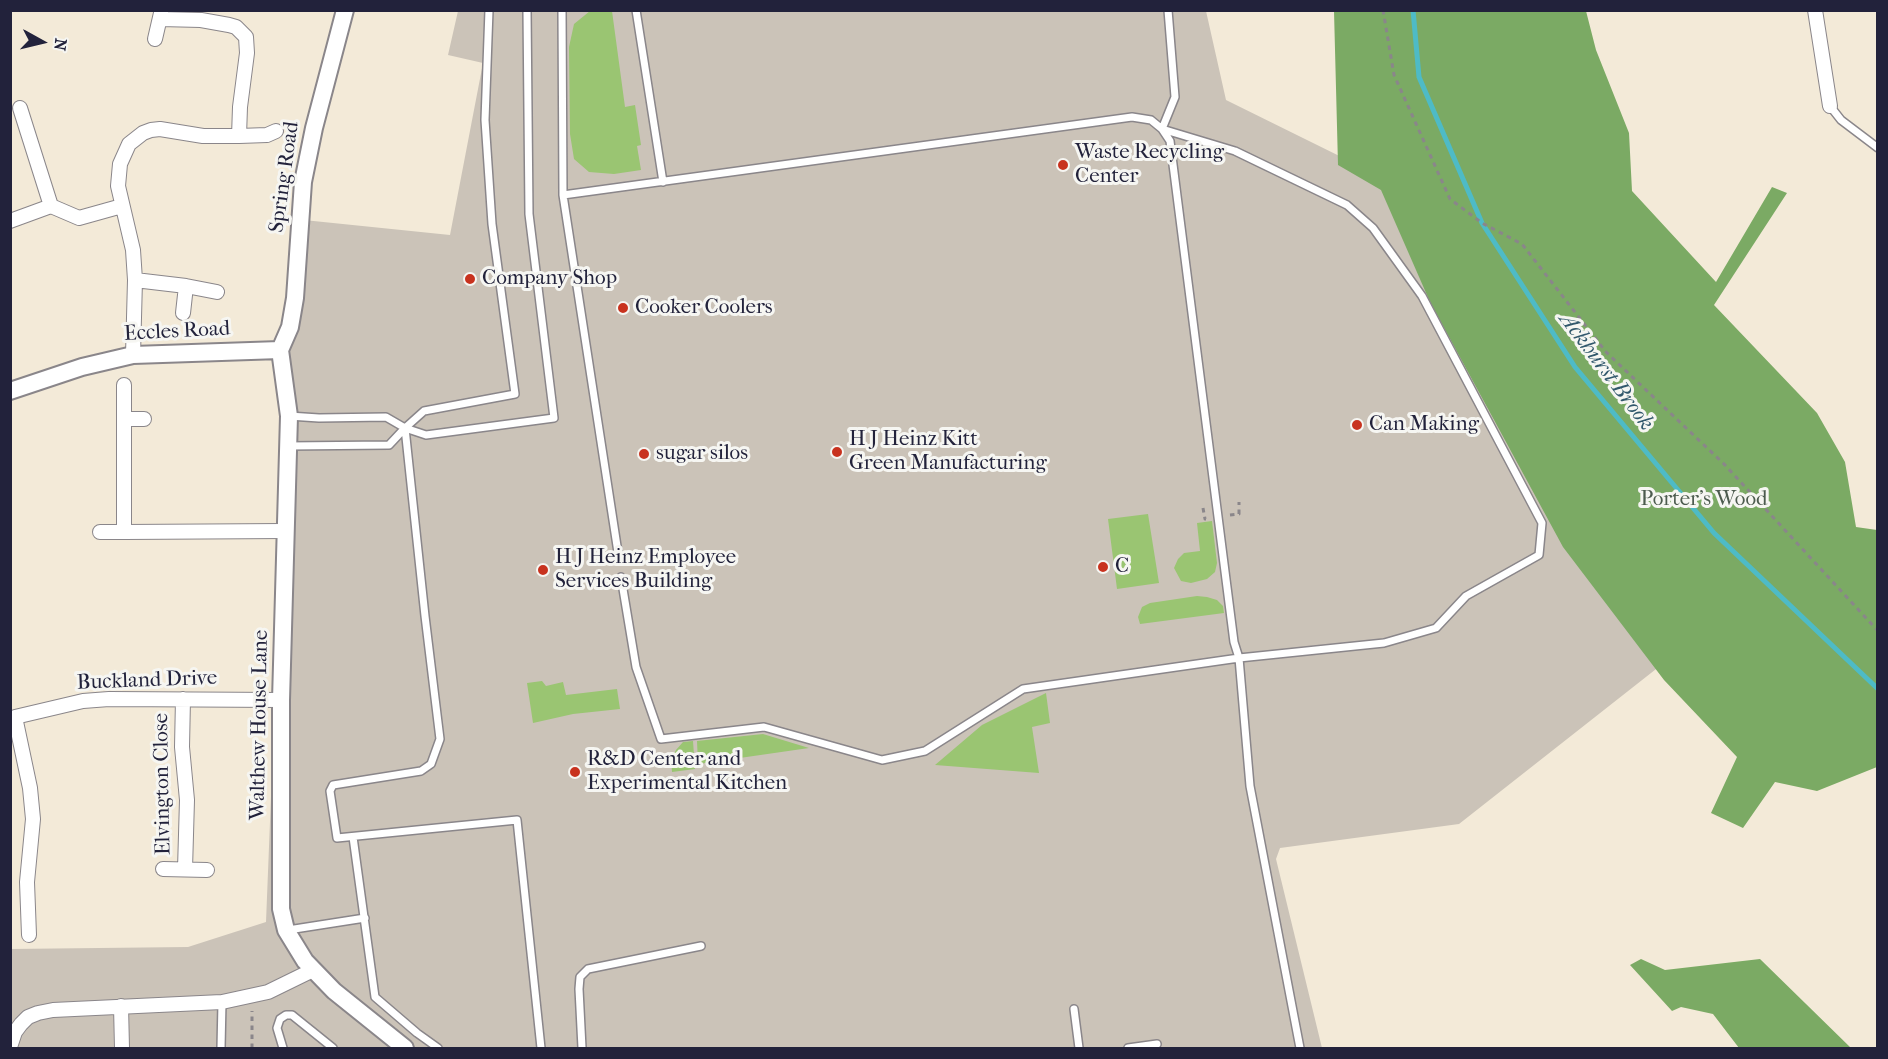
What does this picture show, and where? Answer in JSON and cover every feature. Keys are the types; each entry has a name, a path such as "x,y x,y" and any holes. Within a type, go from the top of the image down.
{"street":[{"name":"Spring Road","path":"280,350 290,327 295,298 303,182 314,128 345,10"},
{"path":"1815,10 1830,106"},
{"path":"155,39 161,15 236,27 246,37 247,53 241,96 239,136"},
{"path":"20,108 51,206"},
{"path":"133,355 135,280 133,250 118,186 120,164 129,144 143,133 160,129 203,136 267,135 276,131"},
{"path":"10,221 51,206 79,218 122,206"},
{"path":"135,280 217,292"},
{"path":"183,313 186,286"},
{"name":"Eccles Road","path":"10,391 82,367 133,355 280,350"},
{"name":"Walthew House Lane","path":"280,350 289,416 281,700 281,909 286,930 298,951 313,970 334,991 405,1048"},
{"path":"124,385 124,532"},
{"path":"124,419 144,419"},
{"path":"100,532 285,531"},
{"name":"Elvington Close","path":"183,699 182,747 187,800 184,869"},
{"name":"Buckland Drive","path":"15,717 83,701 281,700"},
{"path":"10,703 15,717 17,759 30,788 33,819 27,882 29,935"},
{"path":"163,869 207,870"},
{"path":"10,1047 15,1032 21,1024 28,1017 38,1013 53,1010 222,1002 252,996 287,984 313,970"},
{"path":"121,1006 122,1048"}],"lane":[{"path":"287,446 389,445 424,411 515,394 492,224 485,120 489,10"},
{"path":"289,416 386,417 405,428 426,435 554,418 529,214 527,10"},
{"path":"562,10 563,195 619,559"},
{"path":"636,10 663,182"},
{"path":"1162,129 1175,97 1168,10"},
{"path":"1830,106 1841,120 1878,148"},
{"path":"563,195 1132,117 1151,120 1162,129 1170,141 1234,642 1239,658 1250,786 1300,1048"},
{"path":"621,578 636,667 661,739 764,727 882,760 925,751 1023,689 1239,658 1384,643 1436,628 1466,596 1539,555 1542,523 1422,296 1373,228 1347,205 1234,151 1162,129"},
{"path":"405,428 441,739 431,764 421,771 333,785 330,791 337,838 517,820 542,1048"},
{"path":"353,837 375,997 417,1034 438,1048"},
{"path":"286,930 365,918"},
{"path":"582,1048 579,989 580,977 588,969 701,946"},
{"path":"221,1048 222,1002"},
{"path":"1074,1008 1079,1048"},
{"path":"282,1048 277,1028 280,1020 286,1015 292,1015 333,1048"},
{"path":"1128,1048 1157,1044"}],"path":[{"path":"1383,10 1394,75 1450,199 1482,223 1522,244 1606,352 1724,464 1878,631"},
{"path":"1230,515 1239,514 1239,502"},
{"path":"252,996 252,1048"}],"shaded area":[{"path":"458,11 1206,11 1226,100 1388,180 1665,662 1459,824 1280,848 1276,859 1322,1048 11,1048 10,949 188,947 266,922 294,219 450,235 483,63 448,55"}],"green space":[{"path":"590,11 612,11 625,107 635,105 641,145 637,146 641,170 614,174 589,172 574,159 570,134 569,47 574,24"},
{"name":"Porter's Wood","path":"1334,11 1586,11 1596,50 1629,133 1632,191 1716,282 1772,187 1787,193 1714,305 1817,413 1845,462 1856,527 1877,530 1877,767 1817,791 1775,782 1743,828 1711,813 1737,757 1664,680 1563,547 1430,302 1381,190 1338,165"},
{"path":"1148,514 1159,583 1117,589 1108,519"},
{"path":"1212,521 1217,563 1215,572 1207,579 1191,583 1181,581 1174,568 1178,559 1184,553 1200,551 1197,523"},
{"path":"1197,596 1217,600 1223,606 1224,613 1140,624 1138,617 1142,607 1150,603"},
{"path":"542,681 546,686 563,682 566,695 617,689 620,709 573,714 533,723 527,683"},
{"path":"1046,693 1050,723 1032,727 1039,773 935,765 982,725"},
{"path":"763,734 809,748 698,764 697,741"},
{"path":"693,741 695,769 672,772 671,759 676,750 683,742"},
{"path":"1641,959 1665,970 1760,959 1851,1048 1739,1048 1713,1014 1681,1007 1672,1011 1630,965"}],"waterway":[{"name":"Ackhurst Brook","path":"1413,10 1419,77 1482,223 1575,367 1714,533 1878,689"}],"place":[{"name":"Waste Recycling Center","path":"1063,165"},
{"name":"Company Shop","path":"470,279"},
{"name":"Cooker Coolers","path":"623,308"},
{"name":"Can Making","path":"1357,425"},
{"name":"H J Heinz Kitt Green Manufacturing","path":"837,452"},
{"name":"sugar silos","path":"644,454"},
{"name":"C","path":"1103,567"},
{"name":"H J Heinz Employee Services Building","path":"543,570"},
{"name":"R&D Center and Experimental Kitchen","path":"575,772"}]}
